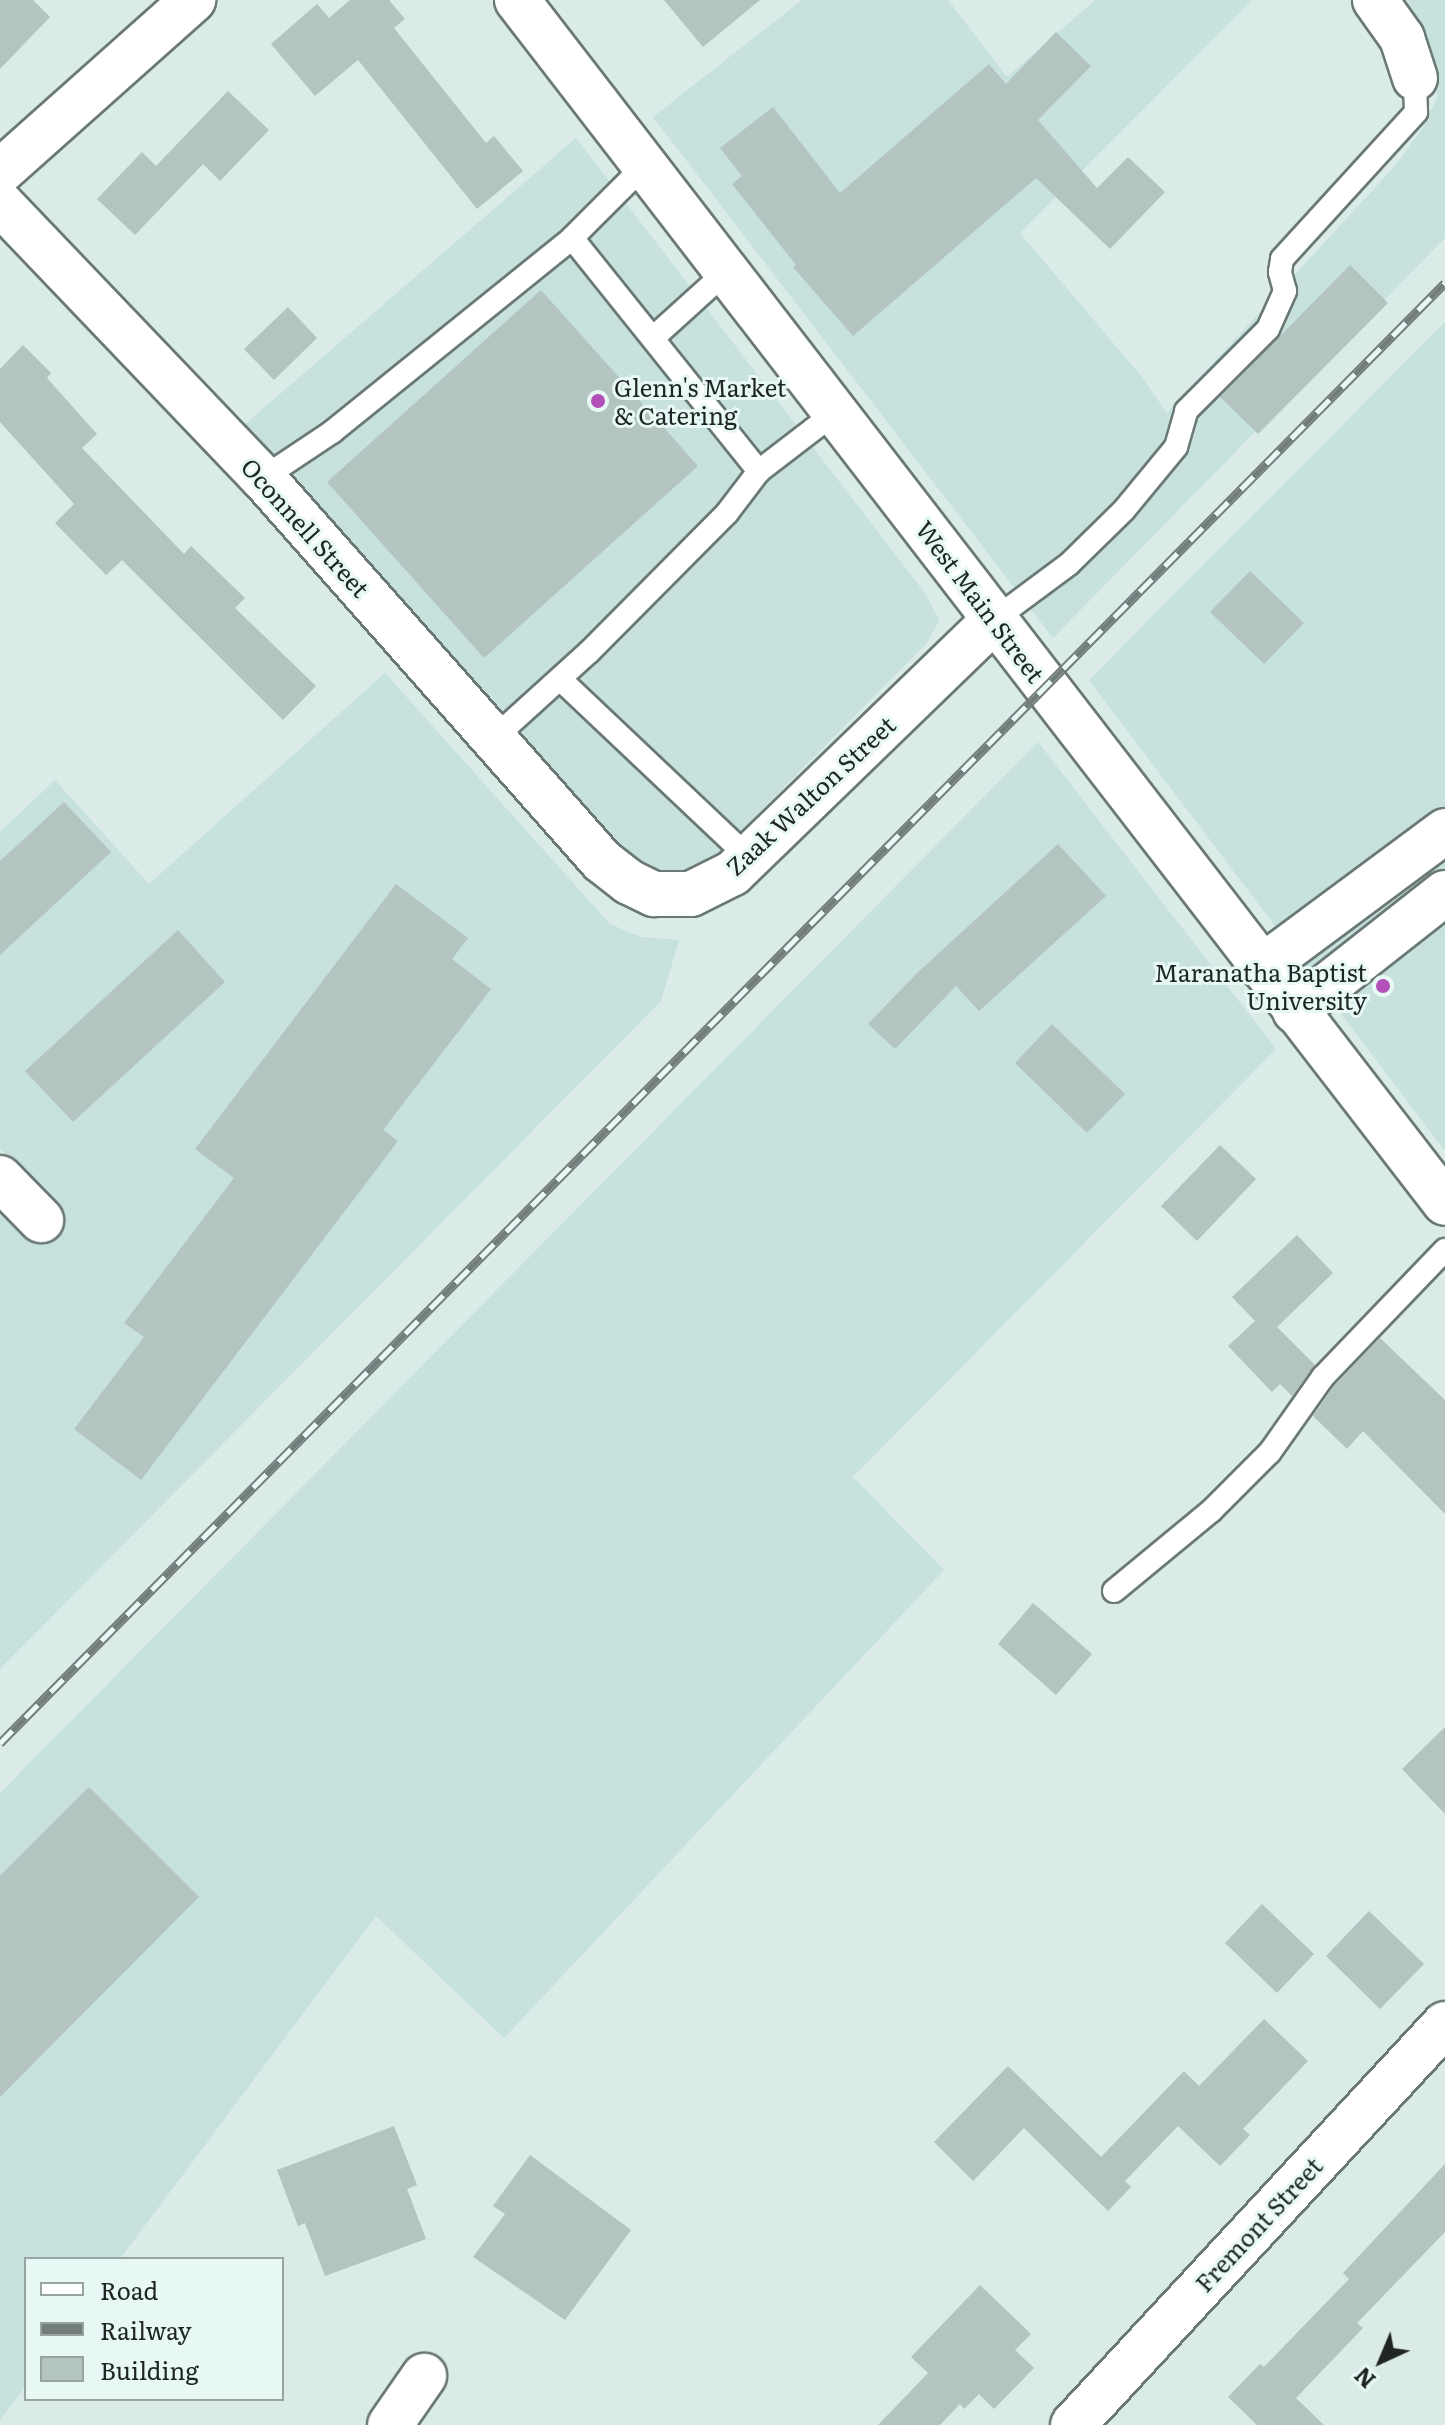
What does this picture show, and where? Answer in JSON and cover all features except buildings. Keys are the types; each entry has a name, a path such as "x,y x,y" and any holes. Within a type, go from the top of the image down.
{"street":[{"path":"0,172 193,0"},
{"name":"West Main Street","path":"517,0 1445,1203"},
{"path":"1375,0 1402,38 1415,78"},
{"name":"Oconnell Street","path":"0,203 263,478 602,861"},
{"name":"Zaak Walton Street","path":"602,861 629,882 654,894 691,894 733,873 995,619"},
{"path":"1262,967 1445,831"},
{"path":"1295,1011 1445,893"},
{"path":"0,1178 41,1220"},
{"name":"Fremont Street","path":"1073,2425 1445,2024"},
{"path":"390,2425 424,2376"}],"lane":[{"path":"995,619 1069,564 1124,510 1176,447 1186,411 1268,329 1285,291 1280,272 1282,259 1416,112 1415,78"},
{"path":"263,478 332,432 572,238 645,165"},
{"path":"572,238 759,471"},
{"path":"653,338 727,271"},
{"path":"493,739 560,679 727,513 759,471 836,412"},
{"path":"560,679 749,858"},
{"path":"1114,1591 1211,1511 1270,1452 1323,1377 1445,1250"}],"shaded area":[{"path":"802,0 948,0 1007,77 1095,0 1252,0 1020,233 1142,377 1167,413 1396,165 1424,126 1437,97 1434,63 1429,43 1407,0 1445,0 1445,238 1053,638 653,117"},
{"path":"576,138 927,596 939,621 926,644 701,871 637,876 243,426"},
{"path":"1445,322 1445,1151 1089,680"},
{"path":"385,673 610,924 641,937 679,940 661,1001 0,1669 0,1217 24,1173 0,1149 0,832 55,780 149,884"},
{"path":"1038,742 1276,1049 853,1477 944,1570 504,2038 376,1916 121,2257 24,2257 24,2388 0,2420 0,1793"}],"railway":[{"path":"0,1743 1445,283"}],"place":[{"name":"Glenn's Market & Catering","path":"598,401"},
{"name":"Maranatha Baptist University","path":"1383,986"}]}
